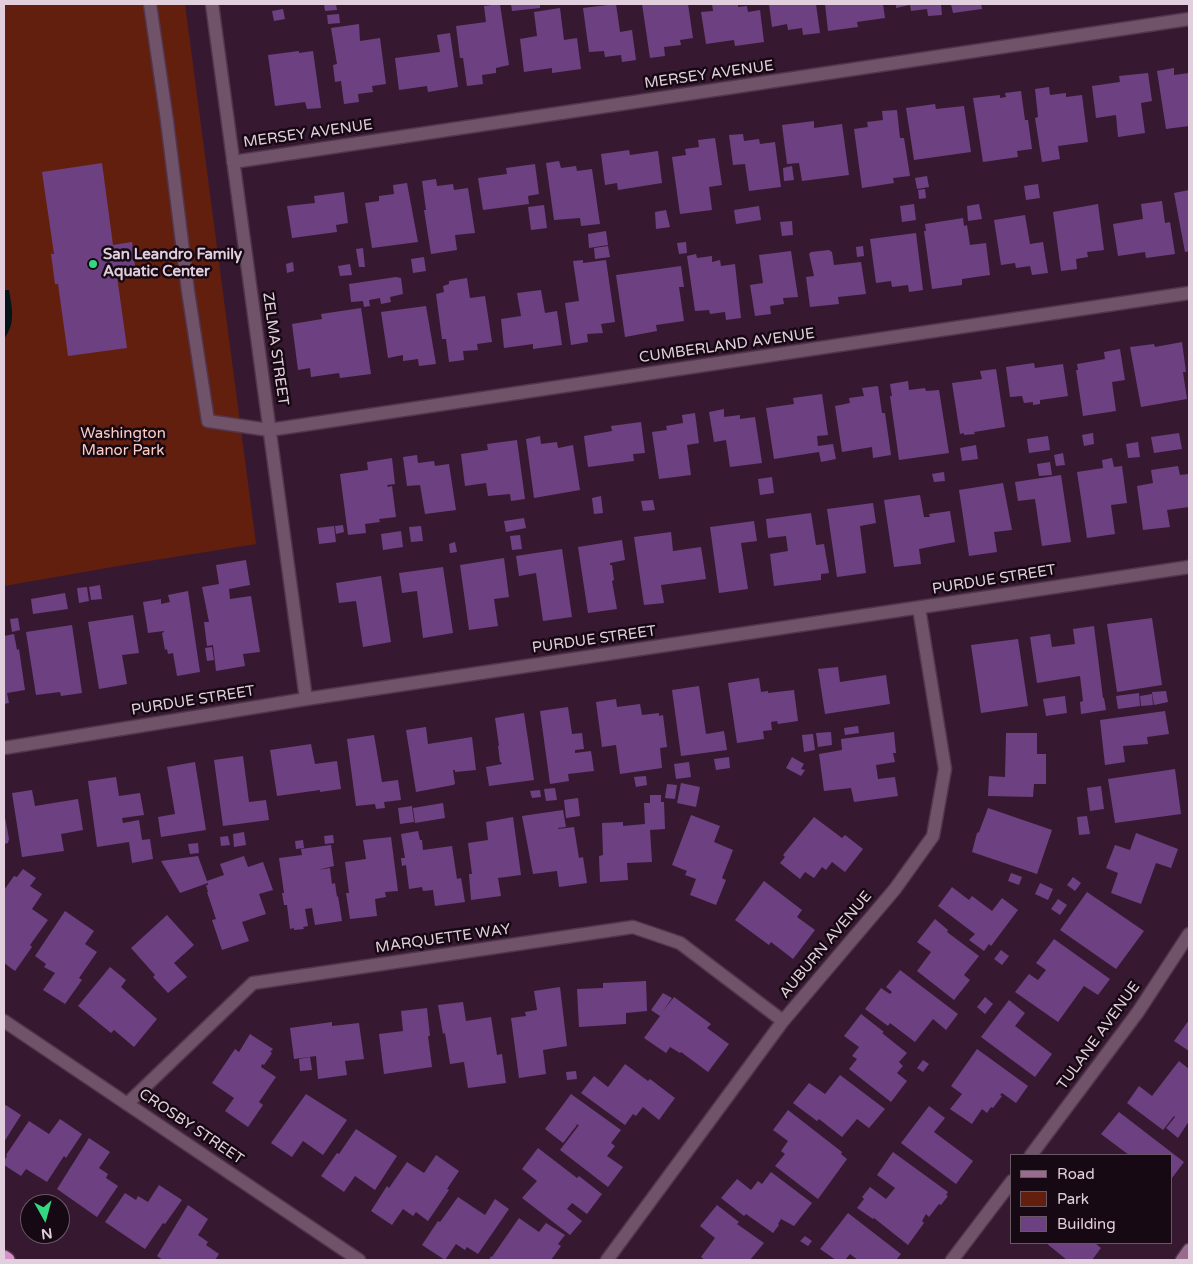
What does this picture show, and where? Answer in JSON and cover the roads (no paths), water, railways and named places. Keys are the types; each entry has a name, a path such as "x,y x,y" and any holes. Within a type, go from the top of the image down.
{"street":[{"name":"CUMBERLAND AVENUE","path":"150,4 188,291 208,422 269,430 1189,293"},
{"name":"ZELMA STREET","path":"212,4 306,699"},
{"name":"MERSEY AVENUE","path":"233,162 1189,19"},
{"name":"PURDUE STREET","path":"4,748 306,699 919,608 1189,571"},
{"name":"AUBURN AVENUE","path":"607,1260 783,1021 895,889 933,836 945,770 919,608"},
{"name":"MARQUETTE WAY","path":"127,1104 253,983 633,927 680,942 783,1021"},
{"name":"TULANE AVENUE","path":"1032,1154 1138,1012 1189,934"},
{"name":"CROSBY STREET","path":"4,1021 359,1260"},
{"path":"952,1260 1010,1184"},
{"path":"1182,1260 1189,1250"}],"place":[{"name":"San Leandro Family Aquatic Center","path":"93,264"}],"park label":[{"name":"Washington Manor Park","path":"123,442"}]}
